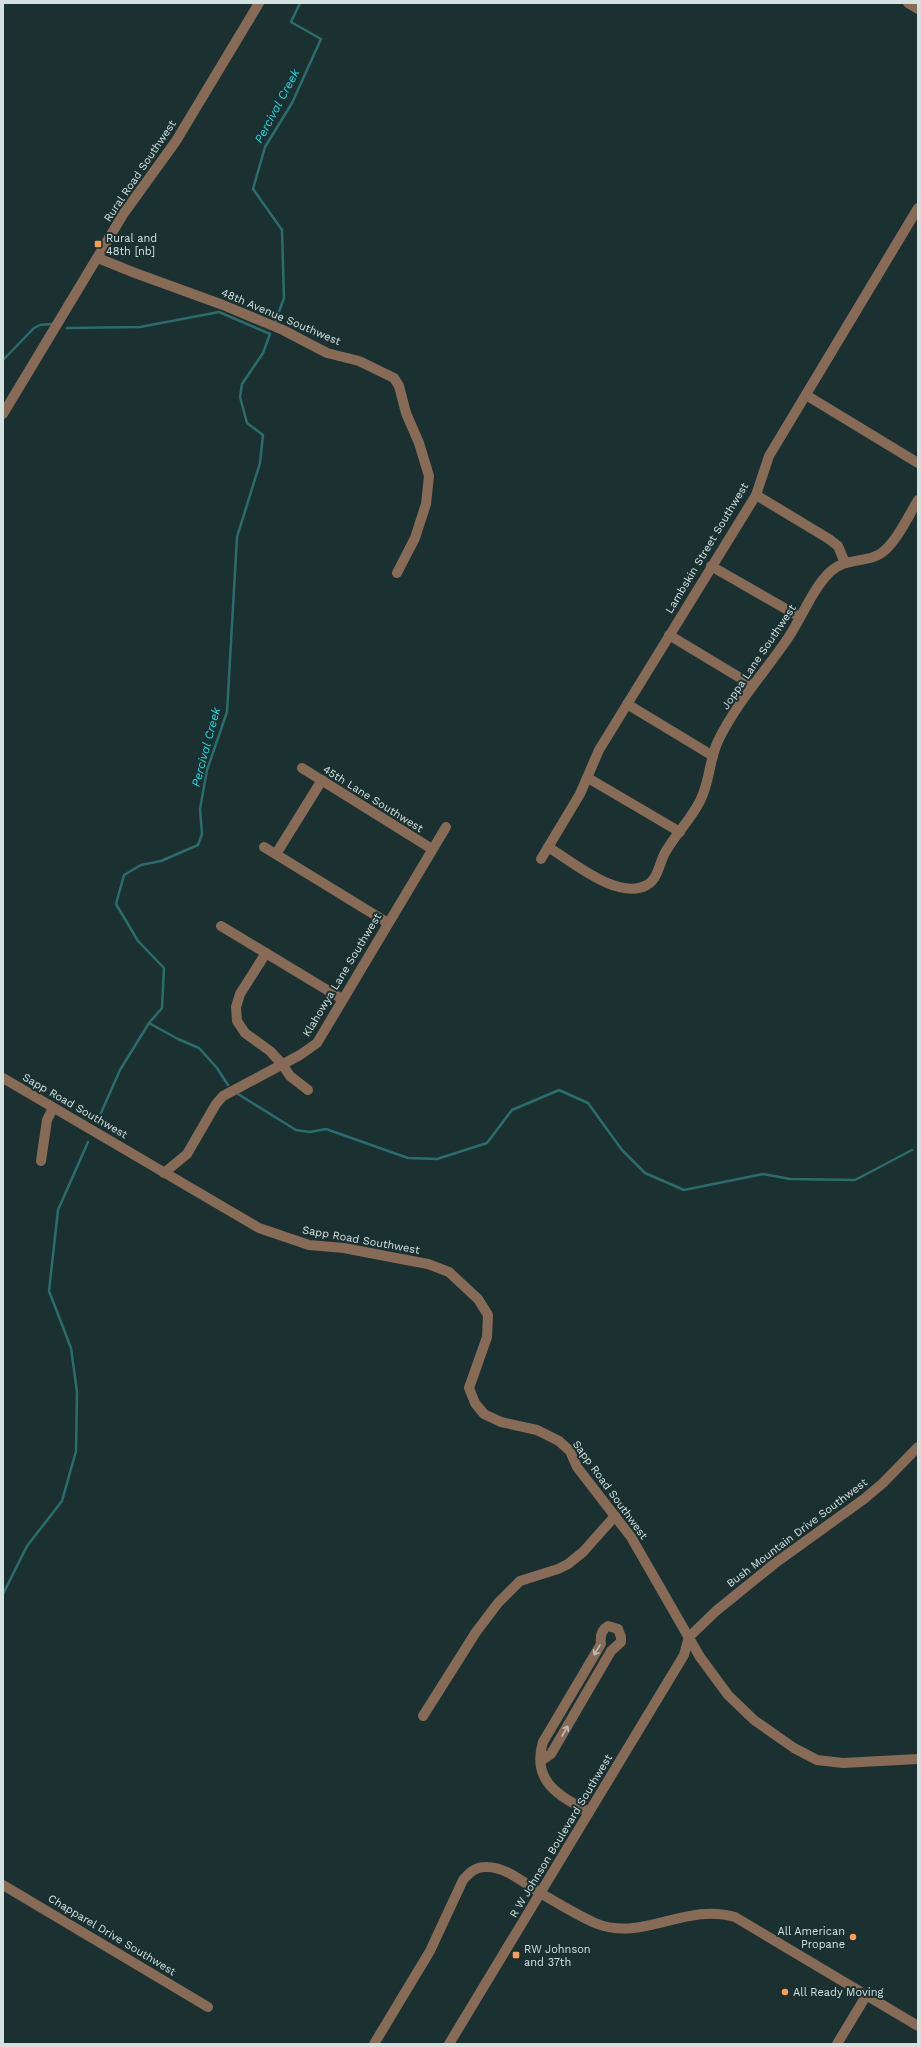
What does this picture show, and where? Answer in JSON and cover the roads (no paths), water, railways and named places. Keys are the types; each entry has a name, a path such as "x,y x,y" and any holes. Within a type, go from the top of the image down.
{"street":[{"name":"Rural Road Southwest","path":"3,414 124,213 180,135 259,3"},
{"name":"Lambskin Street Southwest","path":"541,859 588,778 599,750 756,495 769,456 918,208"},
{"name":"48th Avenue Southwest","path":"98,258 223,305 283,330 327,352 359,361 394,378 399,386 406,413 419,442 428,476 426,504 415,538 397,573"},
{"path":"806,395 918,463"},
{"path":"756,495 829,539 838,546 845,563"},
{"name":"Joppa Lane Southwest","path":"548,847 611,886 625,890 636,889 648,884 657,875 665,852 700,802 718,741 752,685 786,640 830,571 845,563 879,554 887,548 918,500"},
{"path":"711,566 800,617"},
{"path":"669,635 752,685"},
{"path":"627,704 713,756"},
{"name":"45th Lane Southwest","path":"302,768 432,849"},
{"path":"588,778 680,832"},
{"path":"276,854 322,780"},
{"name":"Klahowya Lane Southwest","path":"164,1173 187,1154 219,1100 237,1088 300,1055 317,1043 446,827"},
{"path":"264,847 388,923"},
{"path":"221,926 342,999"},
{"path":"266,953 240,994 236,1007 237,1021 245,1033 270,1051 282,1064 290,1076 308,1090"},
{"name":"Sapp Road Southwest","path":"3,1078 259,1228 309,1245 344,1248 428,1264 449,1272 478,1299 488,1315 487,1337 469,1388 475,1403 484,1414 501,1422 537,1430 559,1441 570,1451 576,1467 631,1537 700,1657 728,1695 754,1720 794,1748 817,1760 843,1763 918,1759"},
{"path":"41,1161 47,1120 53,1108"},
{"name":"Bush Mountain Drive Southwest","path":"689,1637 716,1611 774,1564 869,1495 883,1483 918,1446"},
{"path":"424,1716 463,1652 498,1603 520,1581 558,1570 568,1564 583,1552 614,1516"},
{"path":"541,1761 551,1754 610,1652 621,1642 621,1636 618,1629 608,1626 602,1632 600,1638 601,1644 542,1742 540,1749 541,1761 544,1776 550,1788 588,1812"},
{"name":"R W Johnson Boulevard Southwest","path":"449,2044 684,1655 689,1637"},
{"path":"374,2044 418,1973 458,1890 470,1872 486,1867 499,1869 595,1922 613,1929 643,1927 702,1913 725,1914 743,1922 918,2026"},
{"name":"Chapparel Drive Southwest","path":"3,1884 208,2007"},
{"path":"837,2044 866,1996"}],"waterway":[{"name":"Percival Creek","path":"275,323 284,298 282,230 253,189 265,147 292,103 321,39 291,22 300,3"},
{"name":"Percival Creek","path":"67,328 140,327 219,312 270,334 263,353 242,384 240,397 247,423 263,435 260,463 237,537 227,712 207,770 200,809 202,834 198,845 161,861 141,865 124,875 116,904 138,941 164,968 162,1008 149,1023 120,1070 97,1122"},
{"path":"3,360 34,328 40,325 52,324"},
{"path":"149,1023 178,1039 199,1048 217,1068 228,1085"},
{"path":"238,1094 296,1130 310,1132 326,1129 408,1158 437,1159 487,1143 512,1110 559,1090 588,1103 622,1150 645,1173 684,1190 763,1174 790,1179 855,1180 912,1150"},
{"name":"Percival Creek","path":"3,1594 27,1546 62,1501 76,1451 77,1392 71,1348 49,1291 58,1210 88,1142"}],"place":[{"name":"Rural and 48th [nb]","path":"98,244"},
{"name":"All American Propane","path":"853,1937"},
{"name":"RW Johnson and 37th","path":"516,1955"},
{"name":"All Ready Moving","path":"785,1992"}]}
